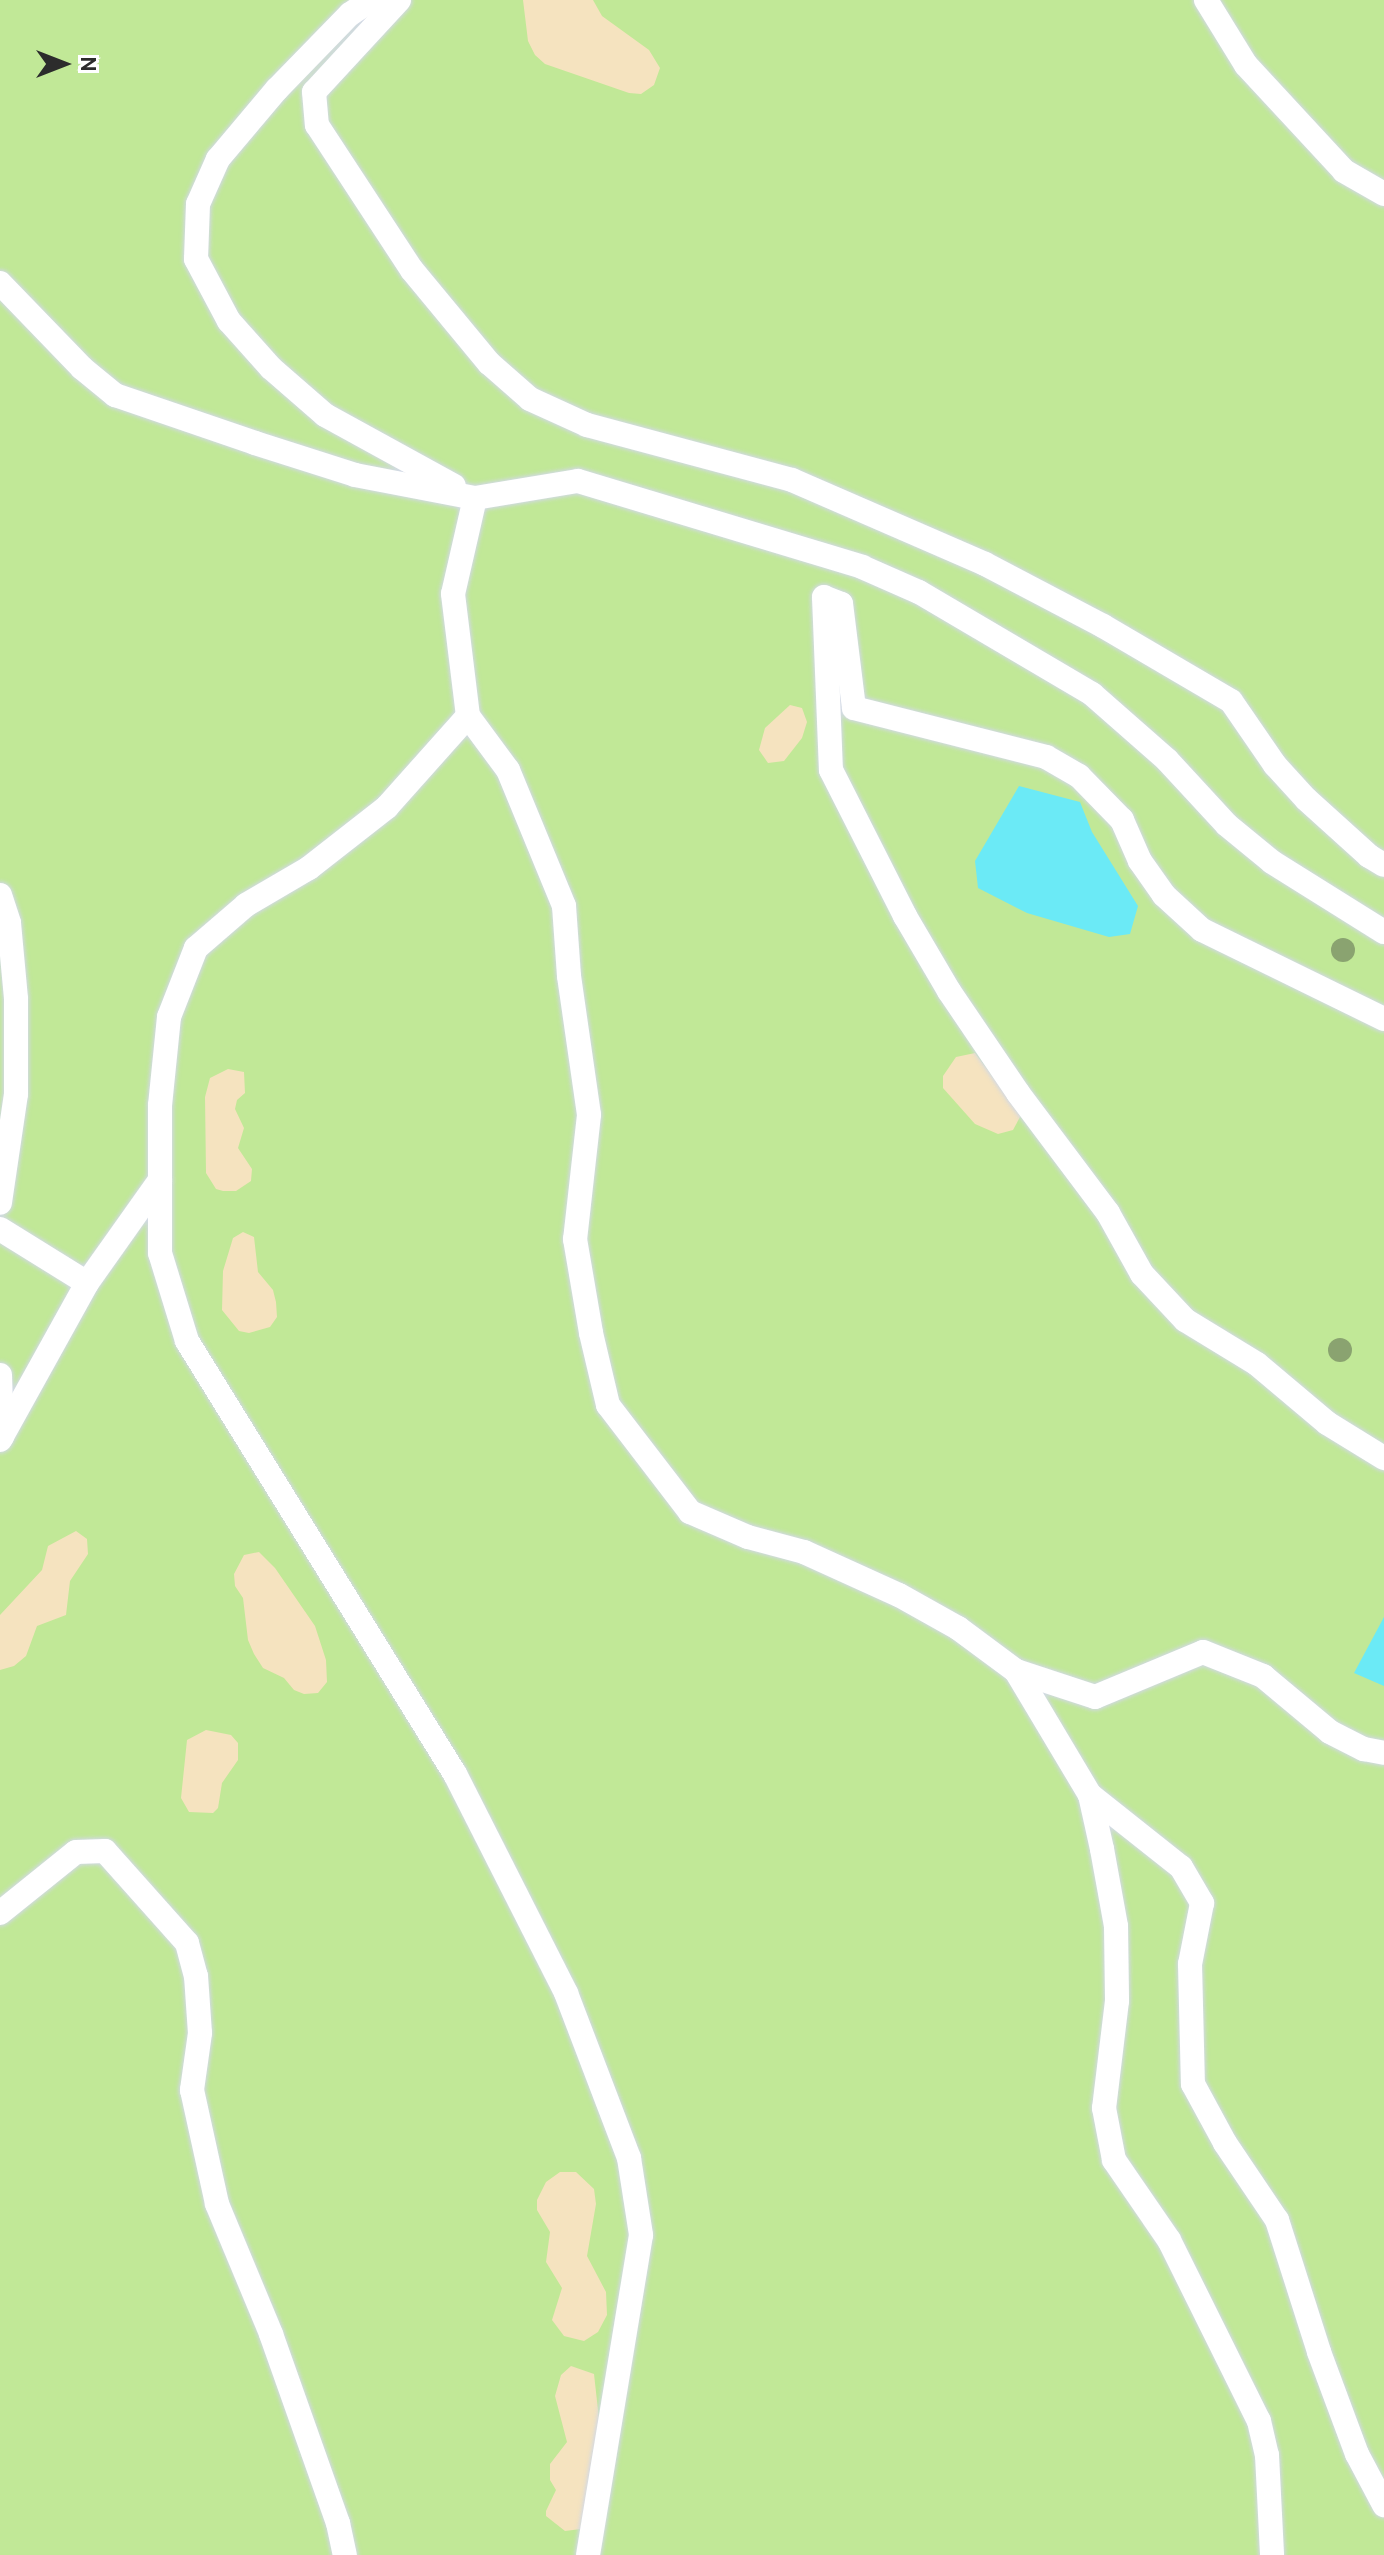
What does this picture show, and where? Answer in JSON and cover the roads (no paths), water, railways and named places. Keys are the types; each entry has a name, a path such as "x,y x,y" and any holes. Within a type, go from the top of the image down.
{"lane":[{"path":"371,0 350,14 277,89 218,159 198,204 196,259 229,321 271,368 325,415 475,498"},
{"path":"399,0 314,92 317,125 412,270 489,363 530,399 587,425 792,480 985,564 1103,626 1231,701 1275,765 1306,799 1369,856 1384,865"},
{"path":"1206,0 1246,65 1344,171 1384,194"},
{"path":"0,283 82,368 115,395 355,475 475,498 578,481 862,567 919,592 1092,694 1167,760 1227,825 1272,862 1384,932"},
{"path":"475,498 453,594 468,716 508,770 564,906 569,976 589,1115 575,1239 608,1405 690,1512 748,1537 804,1552 899,1595 958,1628 1016,1671 1095,1697 1203,1652 1263,1676 1330,1732 1364,1749 1384,1753"},
{"path":"1384,1019 1202,930 1164,895 1140,861 1122,820 1079,776 1046,757 854,708 841,604 824,597 831,770 905,916 949,991 1018,1093 1108,1213 1142,1274 1185,1320 1257,1364 1327,1423 1384,1458"},
{"path":"468,716 387,807 309,868 246,905 196,948 169,1017 160,1105 160,1253 187,1341 455,1774 566,1993 629,2158 641,2235 588,2555"},
{"path":"0,895 9,923 16,999 16,1094 0,1203"},
{"path":"1,1439 87,1283 160,1180"},
{"path":"0,1229 87,1283"},
{"path":"0,1375 1,1439"},
{"path":"1016,1671 1090,1795 1116,1926 1117,2001 1104,2108 1114,2160 1169,2240 1259,2421 1267,2455 1272,2555"},
{"path":"1090,1795 1181,1867 1202,1903 1190,1964 1193,2084 1225,2143 1277,2220 1351,2440 1384,2505"},
{"path":"0,1913 76,1852 105,1851 187,1943 196,1976 200,2033 192,2090 217,2204 271,2334 338,2523 345,2555"}],"water":[{"path":"1019,786 1080,802 1092,832 1138,906 1130,934 1109,937 1027,913 978,888 975,861"},
{"path":"1384,1617 1384,1686 1354,1673"}]}
